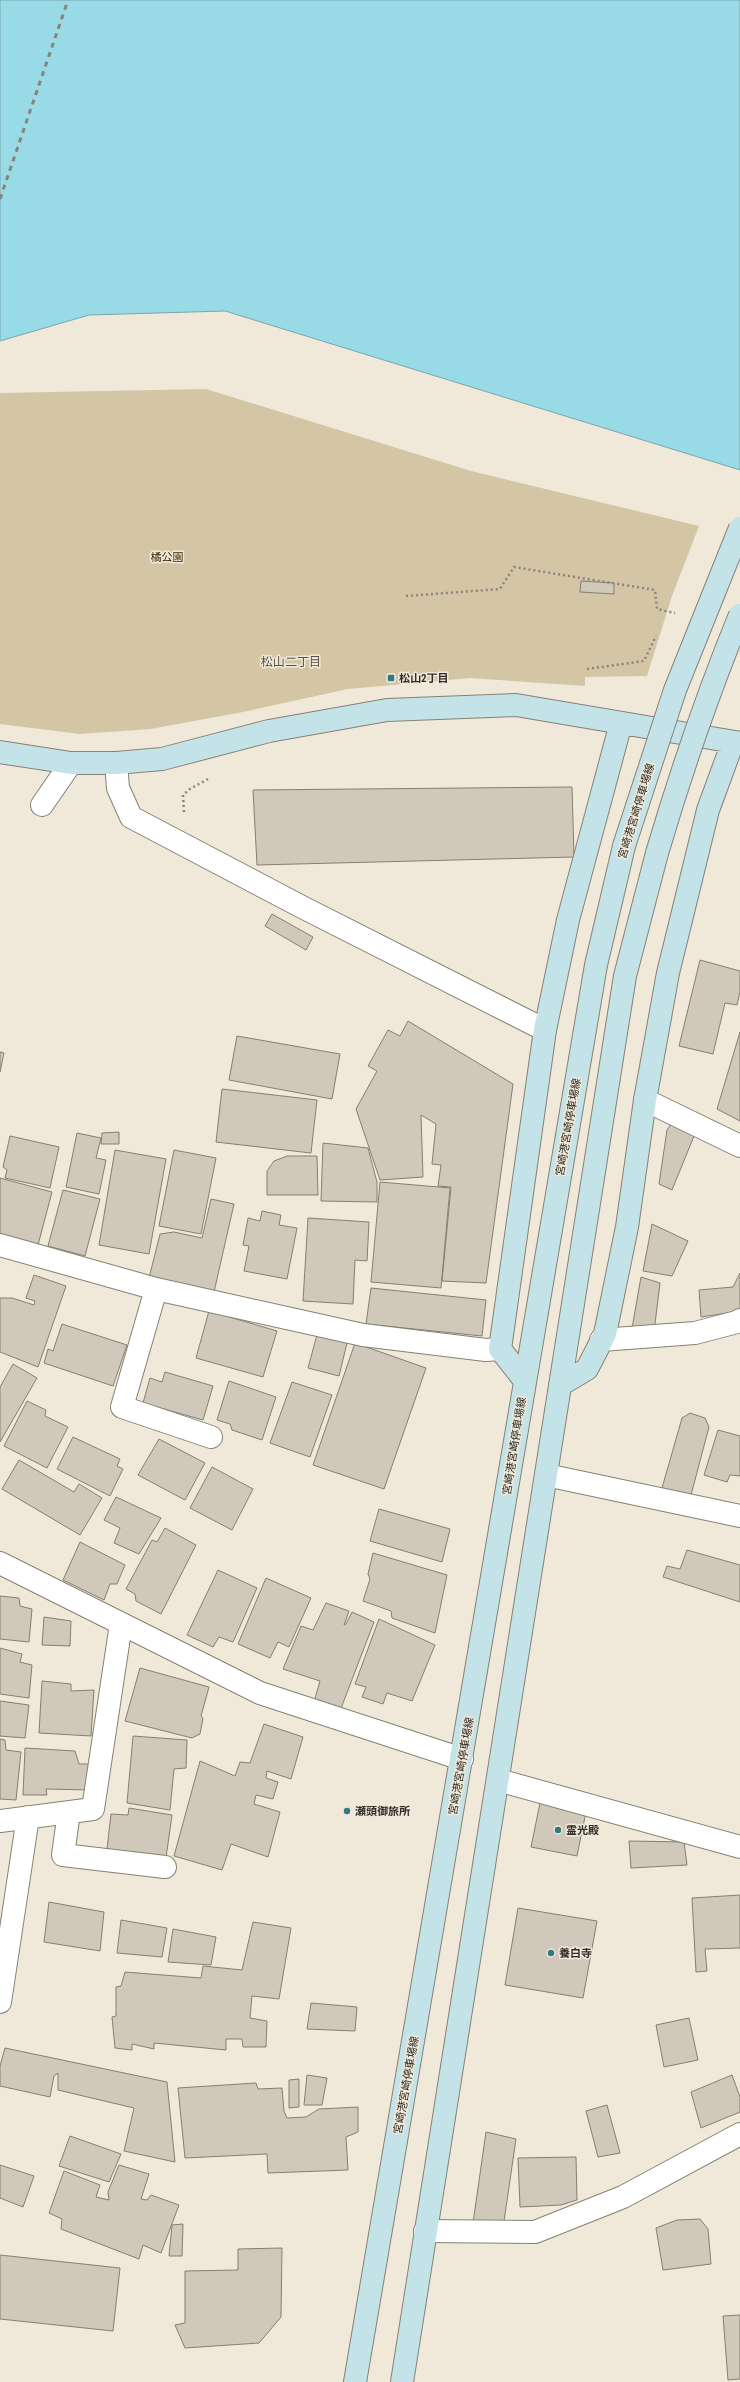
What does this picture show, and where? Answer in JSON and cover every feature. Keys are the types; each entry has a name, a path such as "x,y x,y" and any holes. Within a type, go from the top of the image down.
{"main road":[{"name":"宮崎港宮崎停車場線","path":"355,2382 596,965 624,846 668,712 740,528"},
{"path":"402,2382 625,976 657,853 683,766 708,694 740,615"},
{"path":"0,752 71,763 116,763 162,759 269,731 387,710 516,705 736,742 708,810 670,965 644,1100 627,1228 605,1334 587,1369 560,1384"},
{"path":"525,1381 500,1349 545,1030 568,920 621,723"}],"street":[{"path":"42,805 71,763"},
{"path":"116,763 118,788 131,817 304,908 545,1030"},
{"path":"644,1100 740,1146"},
{"path":"0,1245 156,1289 363,1335 486,1350 500,1349"},
{"path":"156,1289 122,1407 211,1437"},
{"path":"601,1340 695,1333 740,1320"},
{"path":"546,1475 740,1516"},
{"path":"0,1563 260,1693 462,1759"},
{"path":"0,1821 93,1809 121,1624"},
{"path":"498,1780 740,1847"},
{"path":"69,1812 63,1855 165,1867"},
{"path":"0,2002 28,1817"},
{"path":"425,2230 535,2232 623,2197 740,2134"}],"path":[{"path":"406,596 500,589 514,567 655,590 657,609"},
{"path":"586,669 644,661 656,636"},
{"path":"185,816 183,795 190,789 212,777"}],"green space":[{"name":"橘公園","path":"206,389 471,471 699,526 672,596 647,676 585,677 585,686 470,678 348,689 243,712 151,729 80,734 0,724 0,393"}],"water":[{"path":"0,0 740,0 740,470 225,311 89,315 0,341"}],"building":[{"path":"581,581 614,583 614,594 580,592"},
{"path":"572,787 574,857 257,865 253,790"},
{"path":"272,914 313,937 306,950 265,926"},
{"path":"700,960 740,971 740,992 737,1005 725,1003 713,1054 679,1046"},
{"path":"408,1021 513,1084 486,1283 442,1281 451,1187 438,1186 441,1165 432,1164 436,1124 421,1115 423,1177 380,1180 356,1109 377,1071 368,1066 388,1030 400,1036"},
{"path":"740,1032 740,1121 717,1109"},
{"path":"237,1036 340,1054 332,1099 229,1080"},
{"path":"0,1052 4,1053 0,1072"},
{"path":"222,1089 317,1100 311,1153 216,1142"},
{"path":"671,1124 694,1136 672,1190 659,1184 667,1130"},
{"path":"119,1132 119,1144 101,1144 102,1133"},
{"path":"77,1133 101,1138 96,1158 106,1160 99,1194 66,1187"},
{"path":"10,1136 59,1147 50,1188 5,1178 7,1170 3,1167"},
{"path":"323,1143 368,1148 377,1182 377,1202 321,1201"},
{"path":"115,1150 166,1159 149,1254 99,1245"},
{"path":"174,1150 216,1158 201,1234 159,1226"},
{"path":"287,1156 317,1156 318,1195 267,1195 267,1171 274,1161"},
{"path":"0,1178 52,1192 38,1245 0,1236"},
{"path":"380,1182 450,1188 441,1288 371,1282"},
{"path":"63,1190 100,1199 85,1256 48,1246"},
{"path":"211,1199 234,1204 214,1292 149,1278 160,1234 174,1232 202,1238"},
{"path":"262,1211 281,1215 279,1225 297,1228 287,1279 244,1271 249,1246 243,1245 248,1218 260,1221"},
{"path":"308,1218 369,1222 367,1261 355,1260 353,1304 303,1301"},
{"path":"652,1224 688,1241 672,1276 643,1271"},
{"path":"740,1273 740,1311 701,1317 699,1290 733,1287"},
{"path":"34,1275 66,1286 38,1367 0,1352 0,1298 12,1298 34,1305 35,1301 26,1298"},
{"path":"641,1277 660,1283 654,1332 631,1334"},
{"path":"371,1288 486,1300 482,1336 366,1324"},
{"path":"209,1311 277,1331 263,1377 196,1358"},
{"path":"62,1324 127,1345 113,1386 44,1363 48,1349 53,1351"},
{"path":"318,1331 348,1339 339,1376 308,1368"},
{"path":"355,1343 426,1368 384,1489 313,1465"},
{"path":"13,1364 37,1378 0,1442 0,1387"},
{"path":"165,1372 213,1386 203,1420 143,1403 150,1378 162,1382"},
{"path":"229,1381 276,1397 262,1440 232,1430 230,1424 217,1420"},
{"path":"292,1382 332,1395 310,1457 270,1443"},
{"path":"27,1401 46,1410 45,1416 68,1427 47,1468 4,1446"},
{"path":"690,1413 705,1418 709,1427 691,1495 662,1488 682,1418"},
{"path":"718,1430 740,1436 740,1476 730,1475 727,1482 704,1475"},
{"path":"73,1437 120,1459 117,1466 123,1469 110,1496 57,1469"},
{"path":"159,1439 205,1463 185,1500 138,1475"},
{"path":"19,1460 74,1492 79,1484 102,1498 80,1535 2,1489"},
{"path":"212,1467 253,1489 232,1530 190,1508"},
{"path":"116,1497 161,1518 139,1554 114,1543 120,1528 104,1520"},
{"path":"379,1509 450,1529 442,1562 370,1541"},
{"path":"165,1528 196,1545 161,1614 136,1601 135,1594 126,1589 152,1540 157,1542"},
{"path":"80,1542 125,1565 117,1584 110,1584 104,1600 63,1580"},
{"path":"687,1550 740,1565 740,1602 663,1577 667,1566 680,1569"},
{"path":"373,1553 447,1575 435,1633 392,1618 391,1611 363,1601 370,1579 368,1574"},
{"path":"218,1570 257,1588 233,1642 219,1637 213,1647 187,1635"},
{"path":"266,1578 311,1598 289,1647 278,1642 270,1658 238,1644"},
{"path":"0,1596 19,1598 20,1606 32,1609 29,1642 0,1639"},
{"path":"326,1603 349,1611 344,1625 352,1612 374,1622 340,1711 314,1702 320,1681 283,1669 301,1626 313,1630"},
{"path":"44,1617 71,1621 70,1646 42,1645"},
{"path":"379,1619 435,1645 412,1701 387,1693 383,1704 362,1697 366,1687 355,1684"},
{"path":"0,1648 22,1654 20,1662 32,1665 29,1698 0,1694"},
{"path":"140,1668 209,1687 201,1716 203,1718 200,1734 192,1738 125,1721"},
{"path":"42,1681 71,1684 71,1691 94,1690 91,1736 39,1733"},
{"path":"0,1701 29,1705 25,1738 0,1736"},
{"path":"264,1724 303,1737 291,1779 267,1771 266,1778 278,1782 273,1799 256,1795 254,1804 280,1812 268,1857 231,1844 222,1870 174,1856 200,1761 235,1776 240,1762 250,1763"},
{"path":"133,1736 187,1740 186,1768 174,1769 170,1810 127,1803"},
{"path":"0,1739 5,1740 6,1750 21,1752 16,1800 0,1799"},
{"path":"25,1748 75,1751 79,1764 89,1764 89,1790 46,1789 47,1795 23,1795"},
{"name":"霊光殿","path":"540,1803 586,1812 577,1856 531,1847"},
{"path":"129,1808 172,1815 165,1865 106,1858 111,1814 128,1815"},
{"path":"629,1841 684,1842 687,1865 631,1868"},
{"path":"740,1895 740,1948 705,1949 707,1971 696,1972 692,1898"},
{"path":"49,1902 104,1912 100,1951 44,1942"},
{"name":"養白寺","path":"518,1908 597,1921 583,1998 505,1985"},
{"path":"121,1920 167,1928 162,1957 117,1953"},
{"path":"253,1922 291,1928 279,1999 252,1996 250,2018 267,2021 266,2047 243,2047 242,2039 226,2039 226,2050 154,2043 154,2049 132,2044 132,2050 115,2048 112,2017 116,2016 116,1987 121,1986 125,1972 201,1978 203,1966 242,1970"},
{"path":"173,1929 216,1937 211,1965 168,1962"},
{"path":"311,2003 357,2007 355,2031 307,2029"},
{"path":"689,2018 698,2060 664,2067 656,2025"},
{"path":"5,2048 167,2082 175,2162 124,2151 134,2108 58,2090 58,2073 54,2076 50,2097 0,2086 0,2066"},
{"path":"307,2075 327,2078 322,2105 304,2105"},
{"path":"732,2075 740,2097 740,2112 701,2128 691,2092"},
{"path":"299,2079 299,2107 289,2108 289,2080"},
{"path":"256,2083 258,2089 282,2088 284,2111 287,2118 306,2117 319,2109 358,2107 358,2132 346,2137 348,2170 268,2173 267,2154 185,2158 178,2088"},
{"path":"607,2105 620,2153 598,2157 586,2111"},
{"path":"486,2132 516,2139 503,2228 473,2223"},
{"path":"70,2136 121,2154 109,2182 59,2166"},
{"path":"576,2157 577,2200 561,2205 520,2207 518,2158"},
{"path":"0,2165 34,2176 23,2207 0,2198"},
{"path":"119,2165 149,2174 141,2199 147,2200 151,2195 179,2205 161,2253 143,2245 139,2259 61,2229 62,2219 49,2213 64,2171 100,2185 96,2197 109,2200 108,2192"},
{"path":"700,2219 708,2229 711,2264 663,2270 656,2228 677,2220"},
{"path":"183,2224 182,2256 169,2256 172,2225"},
{"path":"282,2248 281,2317 259,2343 185,2348 175,2325 185,2323 185,2271 238,2270 238,2249"},
{"path":"0,2255 120,2268 113,2331 0,2319"},
{"path":"740,2315 740,2379 728,2380 723,2316"}],"railway":[{"path":"0,199 68,0"}],"place":[{"name":"松山2丁目","path":"391,678"},
{"name":"瀬頭御旅所","path":"347,1811"},
{"name":"霊光殿","path":"558,1830"},
{"name":"養白寺","path":"551,1953"}],"district":[{"name":"松山二丁目","path":"291,662"}]}
